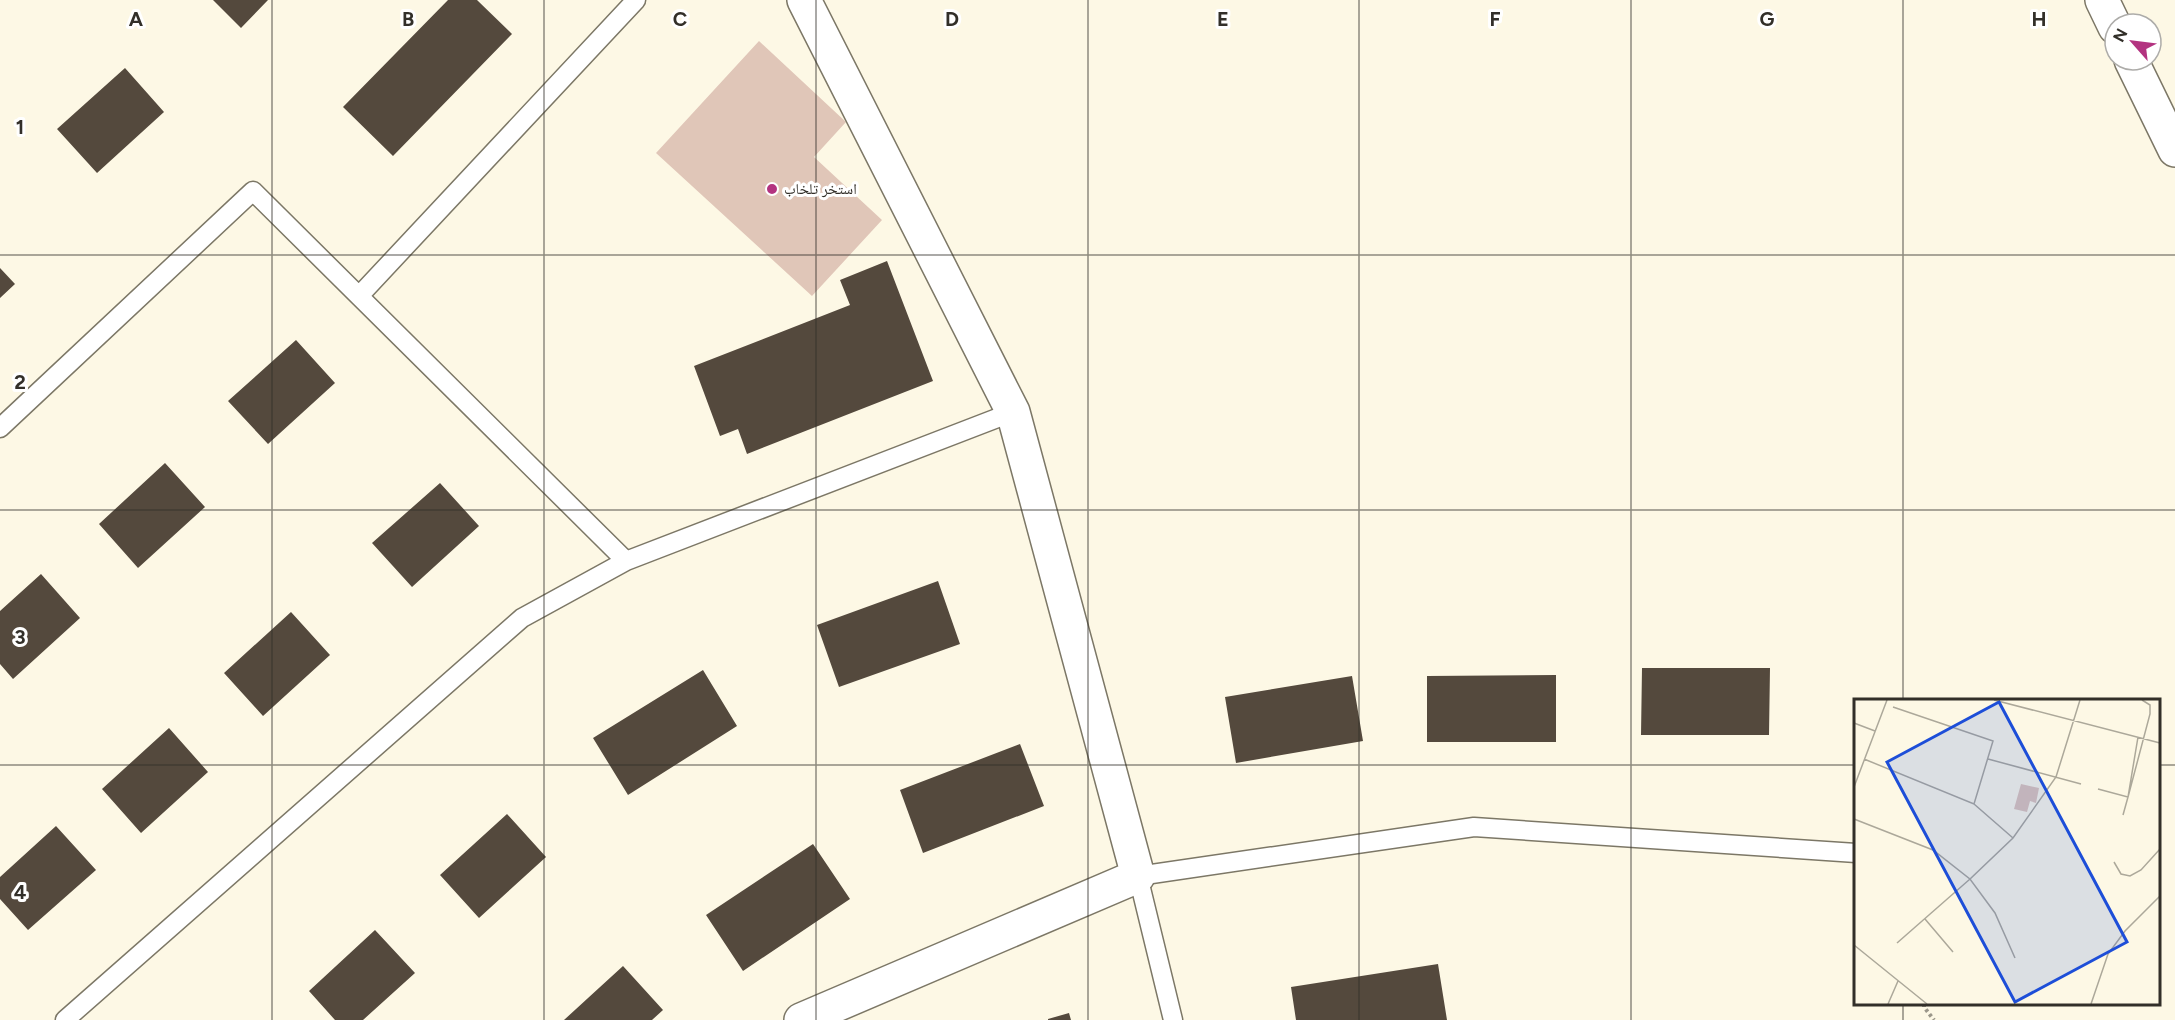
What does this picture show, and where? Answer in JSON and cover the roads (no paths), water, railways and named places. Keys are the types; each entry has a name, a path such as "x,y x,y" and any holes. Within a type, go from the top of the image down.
{"street":[{"path":"801,1020 1138,876 1013,412 804,0"},
{"path":"2137,72 2175,150"}],"lane":[{"path":"359,296 636,0"},
{"path":"0,428 253,191 626,561"},
{"path":"65,1020 522,618 626,561 1013,412"},
{"path":"1173,1020 1138,876 1474,827 1854,853"}],"place":[{"name":"استخر تلخاب","path":"772,189"}]}
